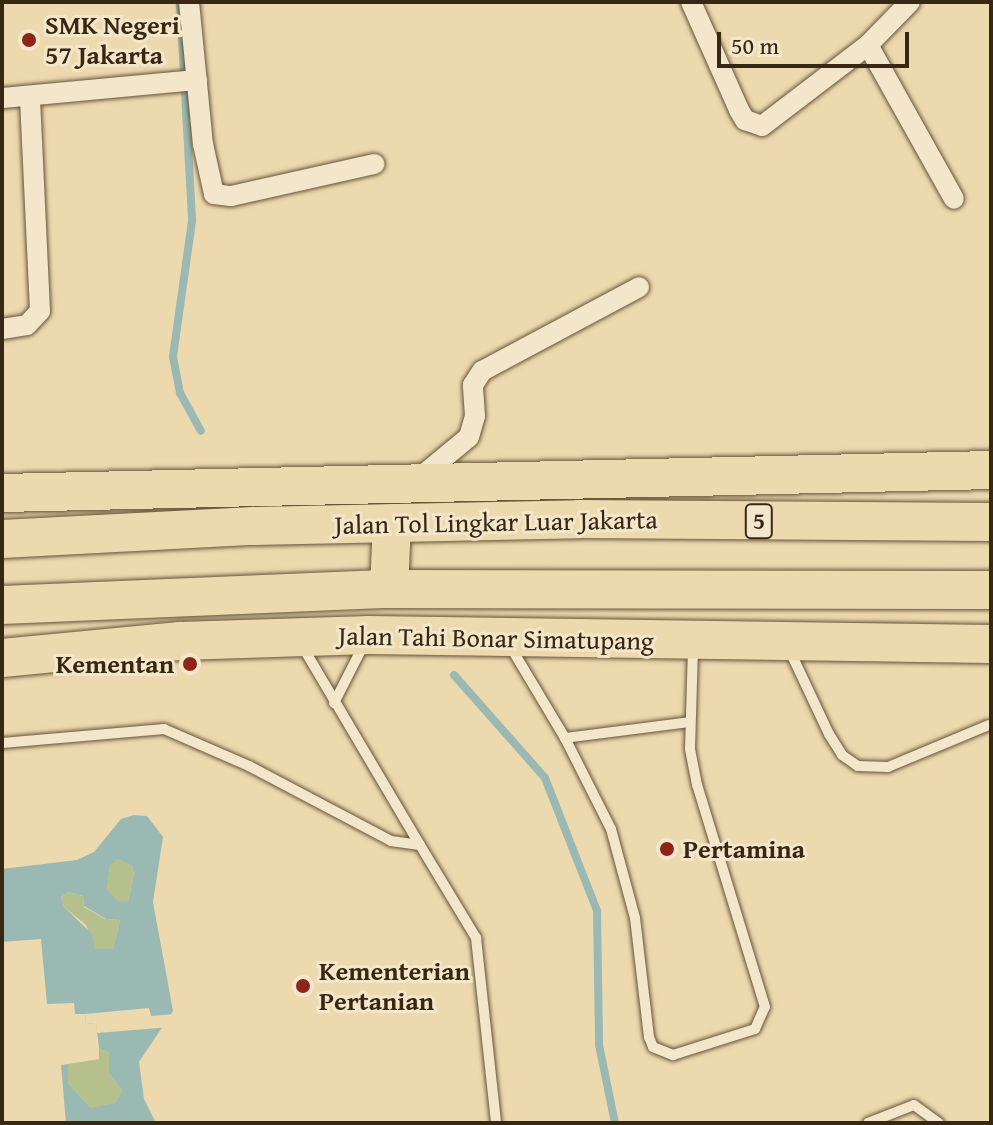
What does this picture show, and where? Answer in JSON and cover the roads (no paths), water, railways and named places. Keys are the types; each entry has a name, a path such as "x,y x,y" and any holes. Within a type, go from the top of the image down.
{"highway":[{"path":"2,493 417,480 991,470"},
{"name":"Jalan Tol Lingkar Luar Jakarta","path":"2,539 392,523 991,522"},
{"path":"389,589 392,523"},
{"path":"2,605 389,589 991,590"},
{"name":"Jalan Tahi Bonar Simatupang","path":"2,658 180,641 369,635 991,644"}],"street":[{"path":"189,2 189,81 210,187 221,198 374,164"},
{"path":"691,2 739,110 745,120 762,126 868,45 910,2"},
{"path":"868,45 954,199"},
{"path":"2,98 189,81"},
{"path":"2,329 27,325 40,311 30,96"},
{"path":"417,480 469,437 475,416 473,385 482,371 639,287"}],"lane":[{"path":"334,703 369,635"},
{"path":"503,635 565,738 611,829 628,884 649,1037 653,1047 673,1055 755,1029 765,1007 697,785 690,722 693,641"},
{"path":"298,637 334,703 476,938 496,1123"},
{"path":"784,639 829,734 842,755 858,766 888,767 989,725"},
{"path":"565,738 690,722"},
{"path":"2,743 164,729 249,766 391,841 420,845"},
{"path":"868,1123 914,1105 939,1123"}],"water":[{"path":"134,815 147,816 163,837 153,902 173,1011 139,1062 144,1099 156,1123 66,1123 61,1065 68,1064 68,1083 91,1108 115,1103 122,1090 109,1074 109,1053 99,1048 96,1023 86,1024 85,1014 75,1014 74,1003 47,1004 41,939 2,942 2,869 77,860 94,852 121,819","holes":["118,859 132,866 134,874 128,901 118,902 107,889 110,865","68,892 83,896 84,906 106,919 120,920 113,949 95,949 92,934 64,907 61,897"]}],"waterway":[{"path":"180,3 192,221 173,357 180,393 201,431"},
{"path":"454,675 545,778 597,911 599,1045 615,1123"}],"place":[{"name":"SMK Negeri 57 Jakarta","path":"29,40"},
{"name":"Kementan","path":"190,664"},
{"name":"Pertamina","path":"667,849"},
{"name":"Kementerian Pertanian","path":"303,986"}]}
